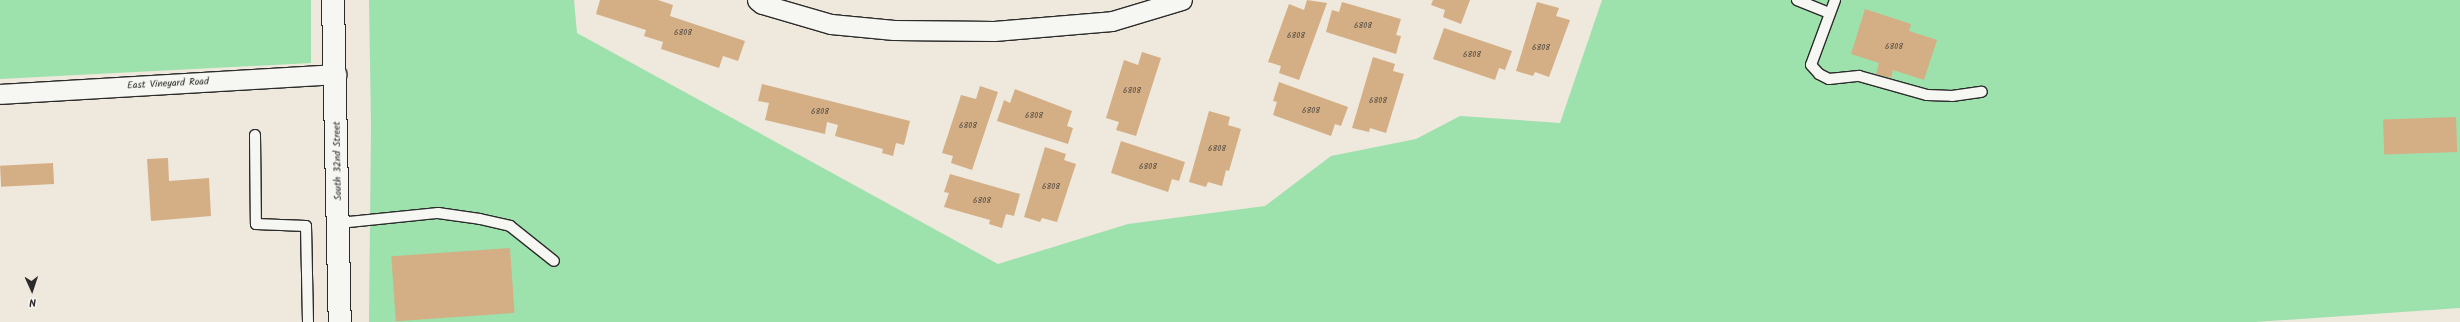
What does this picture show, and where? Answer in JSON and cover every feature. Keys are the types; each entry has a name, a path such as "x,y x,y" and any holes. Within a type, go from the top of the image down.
{"main road":[{"name":"South 32nd Street","path":"333,0 336,74 340,322"}],"street":[{"path":"757,0 762,4 831,24 894,30 994,31 1112,21 1182,0"},
{"name":"East Vineyard Road","path":"0,94 336,74"}],"lane":[{"path":"1797,0 1830,13"},
{"path":"1836,0 1811,65 1824,77 1859,76 1913,92 1939,96 1982,92"},
{"path":"255,135 256,224 306,226 308,322"},
{"path":"338,223 438,214 480,219 510,226 554,261"}],"green space":[{"path":"0,0 311,0 311,63 0,79"},
{"path":"369,0 574,0 577,33 998,264 1128,224 1265,206 1331,156 1416,139 1460,116 1560,123 1602,0 2460,0 2460,308 2255,322 369,322 371,126"}],"building":[{"path":"600,0 658,0 673,5 670,16 745,41 738,61 723,56 719,68 661,49 663,42 644,36 646,30 596,14"},
{"path":"1307,0 1327,3 1299,80 1279,73 1281,66 1268,62 1289,4 1304,10"},
{"path":"1433,0 1470,0 1461,24 1443,17 1445,10 1431,5"},
{"path":"1342,2 1401,19 1396,35 1401,36 1396,54 1326,32 1332,10 1339,12"},
{"path":"1537,2 1559,8 1556,16 1570,20 1549,77 1535,72 1533,76 1516,71"},
{"path":"1865,9 1911,24 1909,31 1937,40 1924,80 1893,70 1891,78 1876,74 1879,63 1851,54"},
{"path":"1444,28 1512,51 1505,70 1499,68 1495,80 1433,59"},
{"path":"1142,52 1161,58 1136,136 1116,130 1119,122 1106,118 1124,60 1138,65"},
{"path":"1373,57 1395,64 1393,71 1404,74 1386,133 1370,128 1369,132 1352,128"},
{"path":"1279,82 1348,107 1341,126 1335,124 1331,136 1273,115 1277,102 1273,101"},
{"path":"762,84 910,121 904,145 896,143 893,156 882,153 883,149 835,136 838,125 827,122 825,134 765,120 769,103 758,101"},
{"path":"980,86 998,92 972,170 951,163 953,156 942,153 961,95 976,99"},
{"path":"1015,89 1072,111 1067,126 1073,128 1068,144 997,121 1004,100 1010,103"},
{"path":"1209,111 1230,117 1228,125 1241,129 1229,171 1226,170 1222,186 1208,182 1206,187 1189,182"},
{"path":"2456,117 2457,152 2384,155 2383,120"},
{"path":"1121,141 1185,162 1179,181 1172,179 1168,192 1111,173"},
{"path":"1045,147 1066,154 1064,160 1076,164 1057,222 1042,218 1040,222 1024,217"},
{"path":"168,158 169,181 209,178 211,216 151,221 147,159"},
{"path":"53,163 54,184 1,187 0,166"},
{"path":"950,174 1020,194 1014,216 1006,214 1002,228 989,224 990,220 944,207 949,193 944,192"},
{"path":"510,248 515,313 396,321 391,256"}]}
